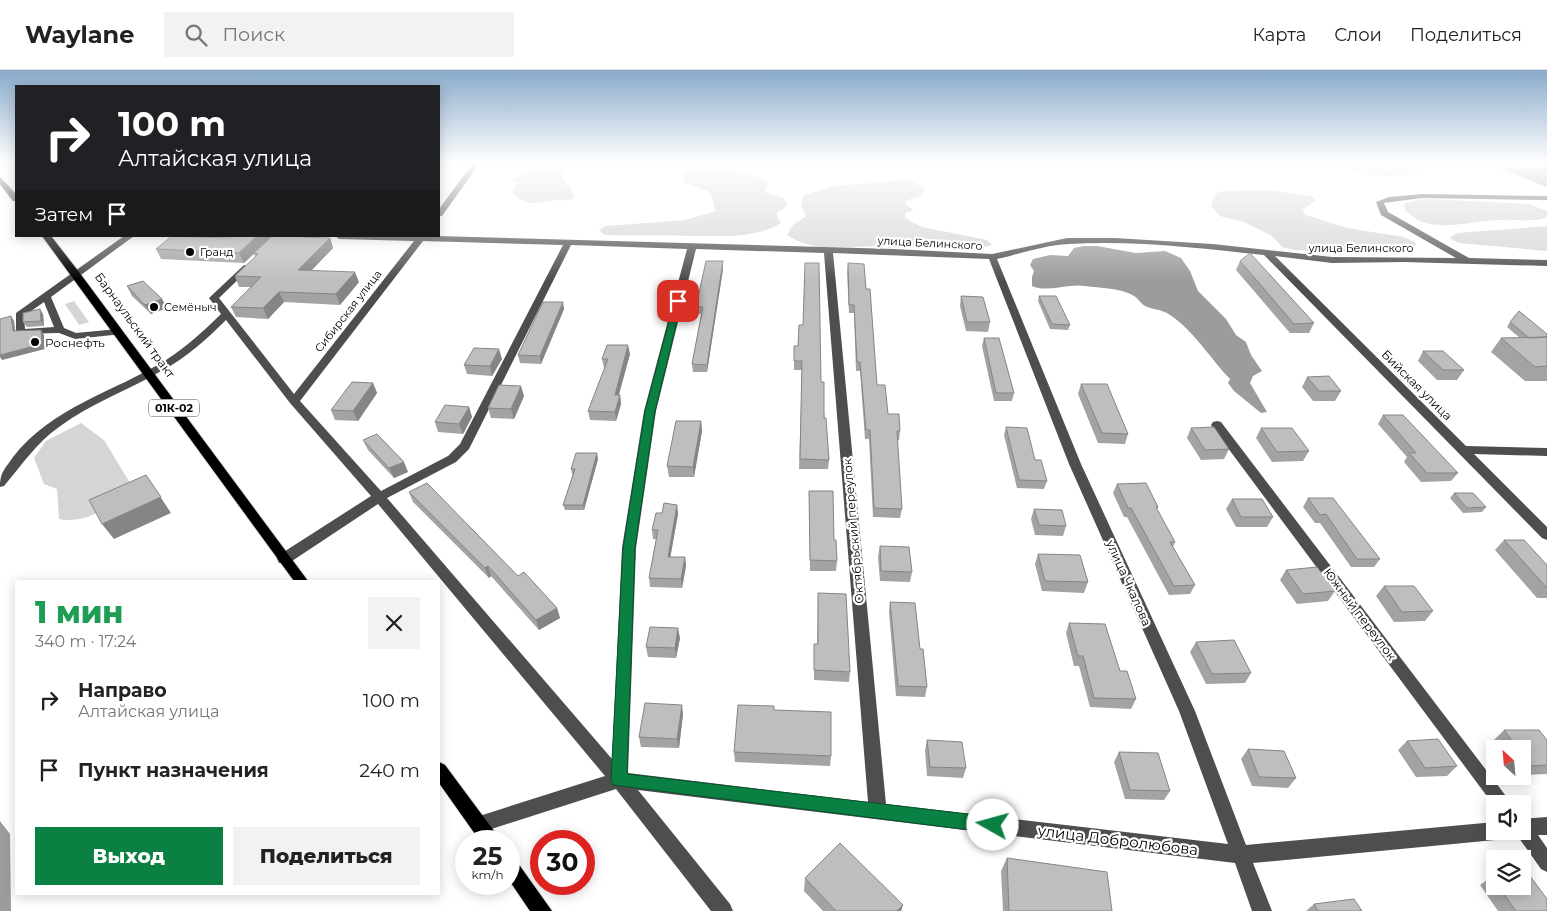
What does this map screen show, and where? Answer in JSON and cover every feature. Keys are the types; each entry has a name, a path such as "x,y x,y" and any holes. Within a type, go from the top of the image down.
{"main road":[{"name":"Барнаульский тракт","path":"47,237 76,274 300,580"},
{"path":"440,771 483,830"},
{"path":"520,880 542,911"}],"street":[{"path":"440,213 448,202"},
{"path":"1380,202 1384,213 1468,261"},
{"path":"118,332 75,336 60,330 20,332 19,315 129,237"},
{"name":"улица Белинского","path":"422,237 992,257 1068,241 1084,240 1203,247 1332,260 1468,261 1545,264"},
{"name":"Сибирская улица","path":"294,401 422,237"},
{"path":"284,559 380,497 452,459 465,446 568,242"},
{"path":"619,780 629,548 650,411 692,246"},
{"name":"Октябрьский переулок","path":"828,250 878,812"},
{"name":"Бийская улица","path":"1268,254 1547,535"},
{"name":"улица Чкалова","path":"992,257 1075,464 1187,711 1262,911"},
{"path":"254,261 214,298 294,401 380,497 619,780 723,911"},
{"path":"46,296 60,330"},
{"path":"0,484 41,434 78,408 113,389 149,374 196,345 226,314"},
{"name":"Южный переулок","path":"1217,425 1496,795"},
{"path":"1463,450 1547,452"},
{"name":"улица Добролюбова","path":"479,824 619,780 1241,855 1486,832"},
{"path":"1531,828 1547,826"},
{"path":"1530,840 1547,863"}],"shaded area":[{"path":"713,202 788,203 785,208 777,212 777,217 781,223 772,228 751,234 730,236 605,235 599,230 606,226 685,220 716,211"},
{"path":"802,202 905,202 907,206 914,210 905,213 905,218 922,227 987,240 992,245 958,250 892,246 822,247 812,245 787,235 793,225 806,216 801,205"},
{"path":"1212,202 1313,202 1302,210 1306,215 1347,228 1404,237 1416,243 1415,247 1398,252 1295,250 1282,247 1272,236 1244,222 1220,216 1211,206"},
{"path":"1405,203 1529,204 1547,211 1547,217 1529,220 1497,220 1435,225 1413,217 1404,208"},
{"path":"1547,226 1547,251 1459,243 1449,238 1457,233"},
{"path":"1097,246 1136,253 1165,251 1181,258 1190,271 1198,291 1226,319 1236,335 1246,342 1251,355 1262,371 1253,376 1250,383 1267,412 1261,413 1234,391 1228,383 1230,379 1202,345 1179,321 1167,313 1145,306 1129,293 1117,290 1078,285 1045,289 1032,286 1034,271 1030,265 1033,259 1050,255 1068,256 1074,248"},
{"path":"74,301 89,322 79,325 65,304"},
{"path":"81,423 104,440 130,483 129,495 96,514 78,519 59,519 57,489 44,484 34,458 46,441"},
{"path":"0,821 10,834 11,911 0,911"}],"building":[{"path":"171,237 256,237 239,253 156,249"},
{"path":"271,237 330,238 298,270 355,272 336,294 279,292 263,308 231,307 261,277 235,276 258,254 254,253"},
{"path":"1250,253 1314,323 1294,324 1240,261"},
{"path":"706,261 723,261 707,365 692,364 703,307 696,307"},
{"path":"805,263 819,263 821,382 824,382 824,418 826,418 829,460 800,459 802,361 794,361 794,346 798,346 799,325 803,325"},
{"path":"848,263 864,264 866,289 870,289 877,385 885,385 888,414 899,414 900,431 897,431 902,509 874,508 870,430 866,430 860,362 857,362 854,305 849,305"},
{"path":"143,281 162,299 145,305 127,286"},
{"path":"961,296 983,297 990,322 967,322"},
{"path":"1039,296 1056,296 1070,325 1052,324"},
{"path":"543,302 563,302 540,356 518,355"},
{"path":"40,309 41,321 23,322 23,313"},
{"path":"1519,311 1547,334 1547,337 1529,338 1510,322"},
{"path":"11,316 13,331 41,330 42,344 0,355 0,319"},
{"path":"1547,337 1547,366 1535,367 1501,338"},
{"path":"984,338 999,338 1014,393 996,393"},
{"path":"607,345 628,345 615,395 620,395 615,412 588,411 608,359 602,359"},
{"path":"474,348 499,349 490,366 464,365"},
{"path":"1423,351 1443,351 1464,370 1443,370"},
{"path":"1329,376 1341,391 1319,391 1307,377"},
{"path":"352,382 373,383 353,411 331,410"},
{"path":"1081,384 1107,384 1128,434 1102,433"},
{"path":"499,385 521,386 511,409 488,408"},
{"path":"445,405 469,407 459,424 435,422"},
{"path":"1383,415 1403,415 1458,473 1427,473 1409,453 1416,453"},
{"path":"676,421 701,421 693,467 667,466"},
{"path":"1006,427 1027,428 1035,460 1041,460 1047,481 1019,480"},
{"path":"1214,427 1229,449 1205,450 1191,428"},
{"path":"1261,428 1292,428 1309,451 1277,452"},
{"path":"377,434 404,462 389,468 363,440"},
{"path":"576,453 597,453 583,505 563,505 575,469 571,469"},
{"path":"146,475 161,497 102,524 89,500"},
{"path":"427,483 518,576 524,572 557,608 536,620 488,566 485,568 409,492"},
{"path":"1146,483 1158,507 1156,507 1175,542 1170,542 1195,585 1174,586 1131,508 1128,508 1117,484"},
{"path":"809,491 833,491 834,540 836,540 837,561 810,560"},
{"path":"1454,493 1473,493 1486,507 1467,508"},
{"path":"1308,498 1333,498 1380,559 1357,559 1326,514 1320,515"},
{"path":"1232,499 1262,499 1273,517 1241,517"},
{"path":"664,503 677,505 668,557 685,557 681,579 649,578 658,530 652,530 656,513 662,513"},
{"path":"1034,509 1062,510 1066,526 1039,525"},
{"path":"1504,540 1524,540 1547,565 1547,588"},
{"path":"880,546 909,547 912,572 881,571"},
{"path":"1038,554 1080,555 1088,582 1045,581"},
{"path":"1317,567 1335,591 1303,594 1286,570"},
{"path":"1384,586 1414,586 1433,611 1402,612"},
{"path":"818,593 846,594 850,672 814,670 814,644 818,644"},
{"path":"890,602 915,603 920,649 923,649 927,687 898,686"},
{"path":"1069,623 1105,624 1120,671 1127,671 1136,699 1094,698 1083,656 1078,656"},
{"path":"650,627 678,628 675,648 646,647"},
{"path":"1234,640 1251,673 1212,674 1196,642"},
{"path":"645,703 682,705 677,739 639,737"},
{"path":"738,705 774,706 774,710 831,712 831,756 734,752"},
{"path":"1504,730 1539,730 1547,740 1547,765 1531,766 1531,740 1511,740"},
{"path":"1438,739 1457,766 1425,768 1407,741"},
{"path":"927,740 962,742 966,768 930,767"},
{"path":"1248,749 1284,751 1296,778 1259,777"},
{"path":"1119,752 1158,753 1170,791 1130,790"},
{"path":"840,843 903,905 897,911 836,911 805,878"},
{"path":"1007,858 1107,872 1112,911 1009,911"},
{"path":"1531,877 1547,899 1547,911 1516,911 1504,895 1531,895"},
{"path":"1354,899 1362,911 1318,911 1314,904"}],"place":[{"name":"Гранд","path":"190,252"},
{"name":"Семёныч","path":"154,307"},
{"name":"Роснефть","path":"35,342"}],"route":[{"path":"678,301 650,411 629,548 619,780 993,825"}]}
